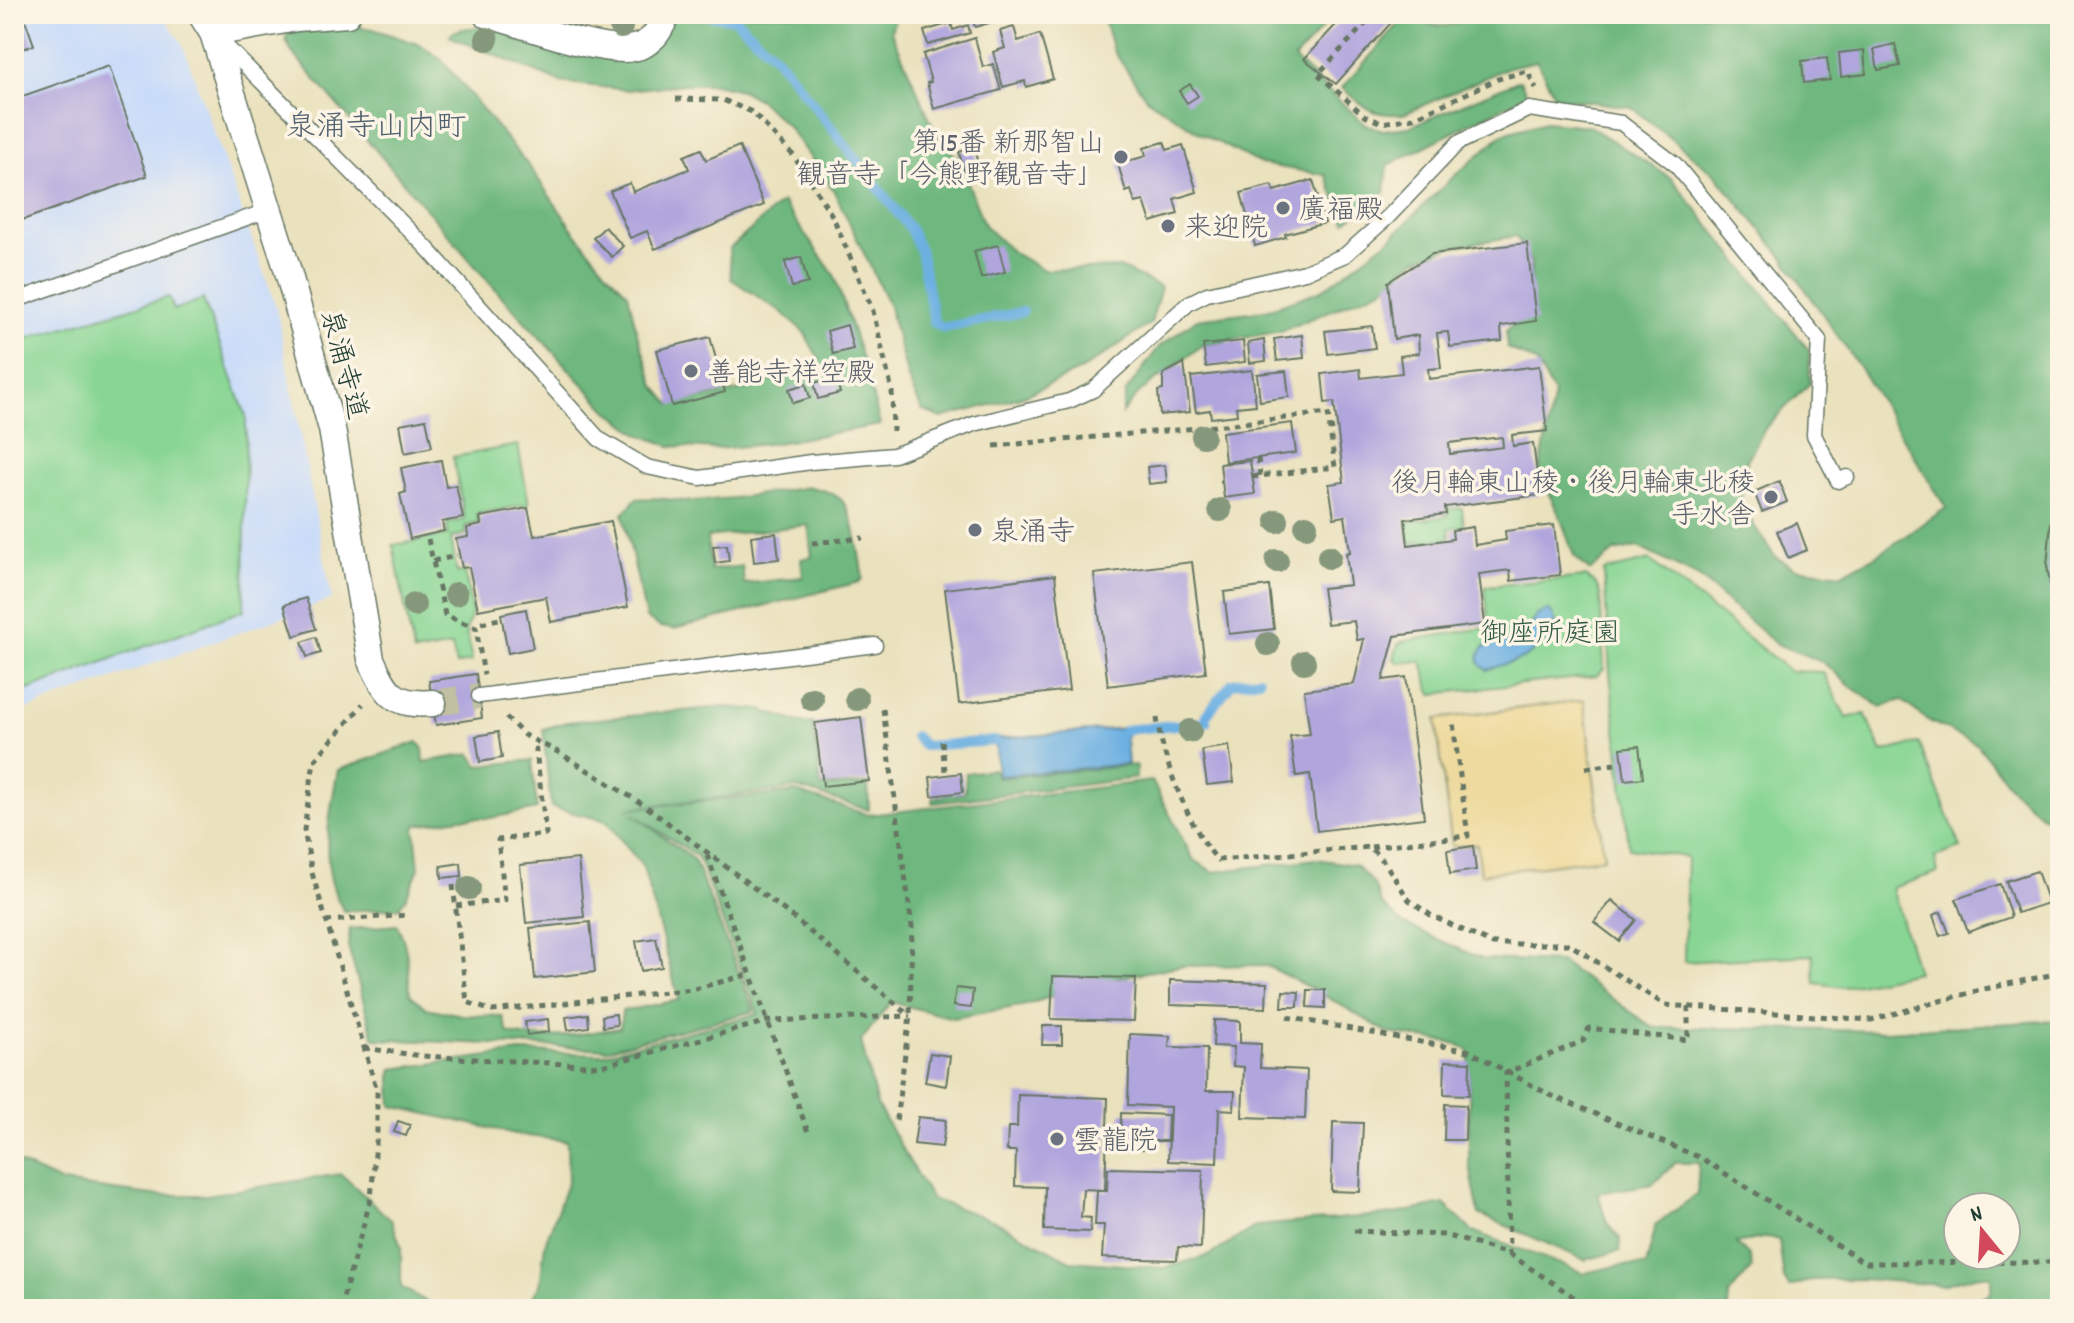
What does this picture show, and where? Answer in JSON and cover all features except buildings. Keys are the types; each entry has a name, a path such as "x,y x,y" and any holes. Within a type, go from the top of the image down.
{"street":[{"path":"207,23 347,14"},
{"path":"486,14 607,48 634,48 651,40 664,20"},
{"name":"泉涌寺道","path":"207,23 269,210 332,429 371,659 383,687"},
{"path":"383,687 405,703 433,703"}],"lane":[{"path":"207,23 426,247 599,439 647,467 700,478 811,462 894,455 974,424 1069,401 1093,390 1189,303 1207,294 1305,272 1345,255 1388,217 1458,143 1529,109 1621,123 1675,164 1819,340 1814,435 1838,481 1847,477"},
{"path":"14,301 269,210"},
{"path":"488,695 875,645"}],"path":[{"path":"1367,22 1318,74 1365,116 1382,123 1413,118 1498,79 1527,71"},
{"path":"676,99 723,100 752,112 793,155 833,217 873,311 892,391 894,455"},
{"path":"985,447 1328,413 1333,428 1335,467 1252,477"},
{"path":"1258,458 1260,476"},
{"path":"812,543 863,538"},
{"path":"428,539 445,615 476,628 488,695 501,706 510,722 535,741 644,805 789,914 910,1016"},
{"path":"433,561 457,556"},
{"path":"481,623 499,619"},
{"path":"340,1309 371,1198 377,1091 312,873 304,830 314,761 357,708 383,687"},
{"path":"883,709 912,927 910,1016 896,1121"},
{"path":"1157,719 1159,736 1194,828 1218,860 1468,836 1453,723"},
{"path":"456,906 505,900 498,840 546,834 535,741"},
{"path":"943,745 945,771"},
{"path":"1586,768 1615,764"},
{"path":"1370,847 1385,863 1409,900 1432,916 1493,944 1569,944 1665,1005 1871,1020 1980,990 2060,973"},
{"path":"706,852 808,1132"},
{"path":"453,885 467,1002 492,1011 694,989 751,974"},
{"path":"326,921 409,915"},
{"path":"1506,1073 1583,1041 1589,1028 1688,1040 1688,1007"},
{"path":"364,1048 422,1056 601,1066 768,1021 910,1016"},
{"path":"1287,1017 1469,1051 1550,1095 1701,1158 1865,1263 2060,1262"},
{"path":"1506,1073 1509,1254"},
{"path":"1354,1231 1445,1235 1509,1254 1592,1309"}],"shaded area":[{"path":"14,14 162,14 182,43 276,307 332,599 14,714"}],"green space":[{"path":"675,14 897,14 891,31 939,140 959,159 984,225 1012,252 1044,270 1120,268 1161,287 1151,323 1083,369 1021,397 941,418 922,410 909,382 888,303 833,189 788,127 761,101 741,90 714,84 627,90 560,82 449,36 460,29 504,30 624,58"},
{"path":"1102,14 1335,14 1294,59 1366,125 1383,130 1409,127 1520,80 1527,95 1388,165 1385,192 1345,222 1326,175 1261,164 1201,134 1146,98 1113,50"},
{"path":"1480,14 2060,14 2060,822 2046,819 2014,792 1977,744 1929,721 1901,700 1881,707 1850,686 1823,662 1776,644 1699,577 1638,547 1614,552 1590,571 1574,556 1560,516 1539,474 1554,394 1536,362 1507,348 1506,331 1531,308 1531,262 1516,236 1450,247 1414,260 1382,289 1282,331 1203,345 1140,392 1122,413 1126,392 1159,347 1197,319 1266,310 1322,290 1390,239 1452,178 1503,134 1545,122 1589,126 1671,178 1809,350 1810,383 1766,427 1747,460 1741,499 1775,557 1795,568 1842,574 1881,553 1946,508 1862,371 1783,257 1715,174 1631,107 1555,97 1537,61 1509,67 1404,114 1376,112 1342,88 1405,17 1443,26 1461,23"},
{"path":"341,25 373,29 421,45 442,60 532,170 573,230 628,293 637,333 655,386 671,405 756,387 820,361 804,332 783,313 731,279 729,249 782,202 834,275 867,374 880,425 776,443 717,449 670,446 639,434 607,410 493,287 291,51 286,40 287,32"},
{"path":"169,297 174,310 203,299 246,416 244,610 14,695 14,342"},
{"path":"518,445 529,504 477,514 479,523 465,526 466,534 451,538 457,573 465,571 472,613 466,630 472,661 456,665 452,646 414,653 393,545 448,535 447,523 465,520 453,457"},
{"path":"809,487 836,496 849,513 863,578 859,582 674,629 660,627 646,618 623,514 636,499 707,500","holes":["808,525 812,557 801,559 803,577 744,584 742,566 711,570 707,537"]},
{"path":"1462,508 1464,526 1449,528 1450,538 1410,543 1407,522 1448,516 1448,509"},
{"path":"1650,560 1790,671 1823,672 1846,718 1865,714 1882,752 1919,743 1961,848 1935,857 1938,872 1892,888 1917,972 1844,987 1815,983 1813,955 1684,962 1687,857 1629,848 1610,673 1604,571"},
{"name":"御座所庭園","path":"1585,577 1596,584 1600,594 1604,669 1597,676 1432,694 1421,661 1399,663 1394,659 1398,644 1404,641 1484,628 1489,624 1487,586"},
{"path":"724,707 761,710 801,723 813,723 821,787 868,784 869,810 797,788 626,809 796,792 869,815 1152,781 1193,859 1213,872 1316,859 1355,865 1374,884 1381,904 1403,924 1482,959 1561,962 1652,1027 1887,1031 2060,1020 2060,1309 1955,1309 1991,1293 1991,1276 1978,1275 1942,1285 1862,1279 1813,1280 1789,1287 1784,1279 1779,1240 1768,1237 1736,1243 1749,1255 1752,1268 1729,1294 1728,1309 525,1309 540,1285 545,1244 568,1181 567,1141 520,1135 392,1106 393,1069 520,1052 604,1054 758,1014 698,857 632,813 694,860 754,1011 609,1049 374,1039 348,946 350,929 397,925 406,950 410,994 426,1008 462,1015 502,1016 508,1033 550,1037 620,1028 622,1011 679,1000 643,867 606,821 551,807 543,729 567,722","holes":["1265,965 1389,1033 1457,1044 1469,1051 1469,1161 1479,1214 1585,1260 1620,1251 1621,1239 1607,1223 1598,1193 1653,1184 1675,1163 1699,1163 1697,1194 1656,1225 1646,1266 1622,1265 1584,1273 1472,1231 1444,1204 1395,1214 1256,1226 1211,1255 1164,1268 1070,1261 995,1221 931,1199 877,1105 861,1041 891,1002 953,1018 1026,1005 1099,981 1179,966"]},
{"path":"418,742 423,749 424,762 471,754 479,766 532,760 537,809 490,818 460,818 417,825 419,868 406,898 398,908 344,911 330,877 328,860 329,823 338,770"},
{"path":"1136,765 1136,778 933,803 933,798 965,793 966,773 994,769 997,778"},
{"path":"14,1161 62,1183 152,1195 207,1195 341,1174 392,1221 401,1247 401,1287 439,1309 14,1309"}],"sand":[{"path":"1584,700 1604,858 1481,874 1477,844 1452,847 1436,719"}],"water":[{"path":"1548,610 1555,621 1555,634 1525,658 1487,670 1481,665 1480,656 1485,646 1523,639 1537,615"},
{"path":"1125,728 1128,764 998,776 995,739"}],"waterway":[{"path":"700,14 735,19 778,59 910,229 920,250 934,322 943,328 1022,312"},
{"path":"1125,730 1206,722 1206,715 1232,683 1259,679"},
{"path":"915,736 924,746 995,741"}],"tunnel":[{"path":"433,703 479,696"}],"place":[{"name":"第15番 新那智山 観音寺「今熊野観音寺」","path":"1121,157"},
{"name":"廣福殿","path":"1283,208"},
{"name":"来迎院","path":"1168,226"},
{"name":"善能寺祥空殿","path":"691,371"},
{"name":"後月輪東山稜・後月輪東北稜 手水舎","path":"1771,497"},
{"name":"泉涌寺","path":"975,530"},
{"name":"雲龍院","path":"1057,1139"}],"district":[{"name":"泉涌寺山内町","path":"376,125"}]}
